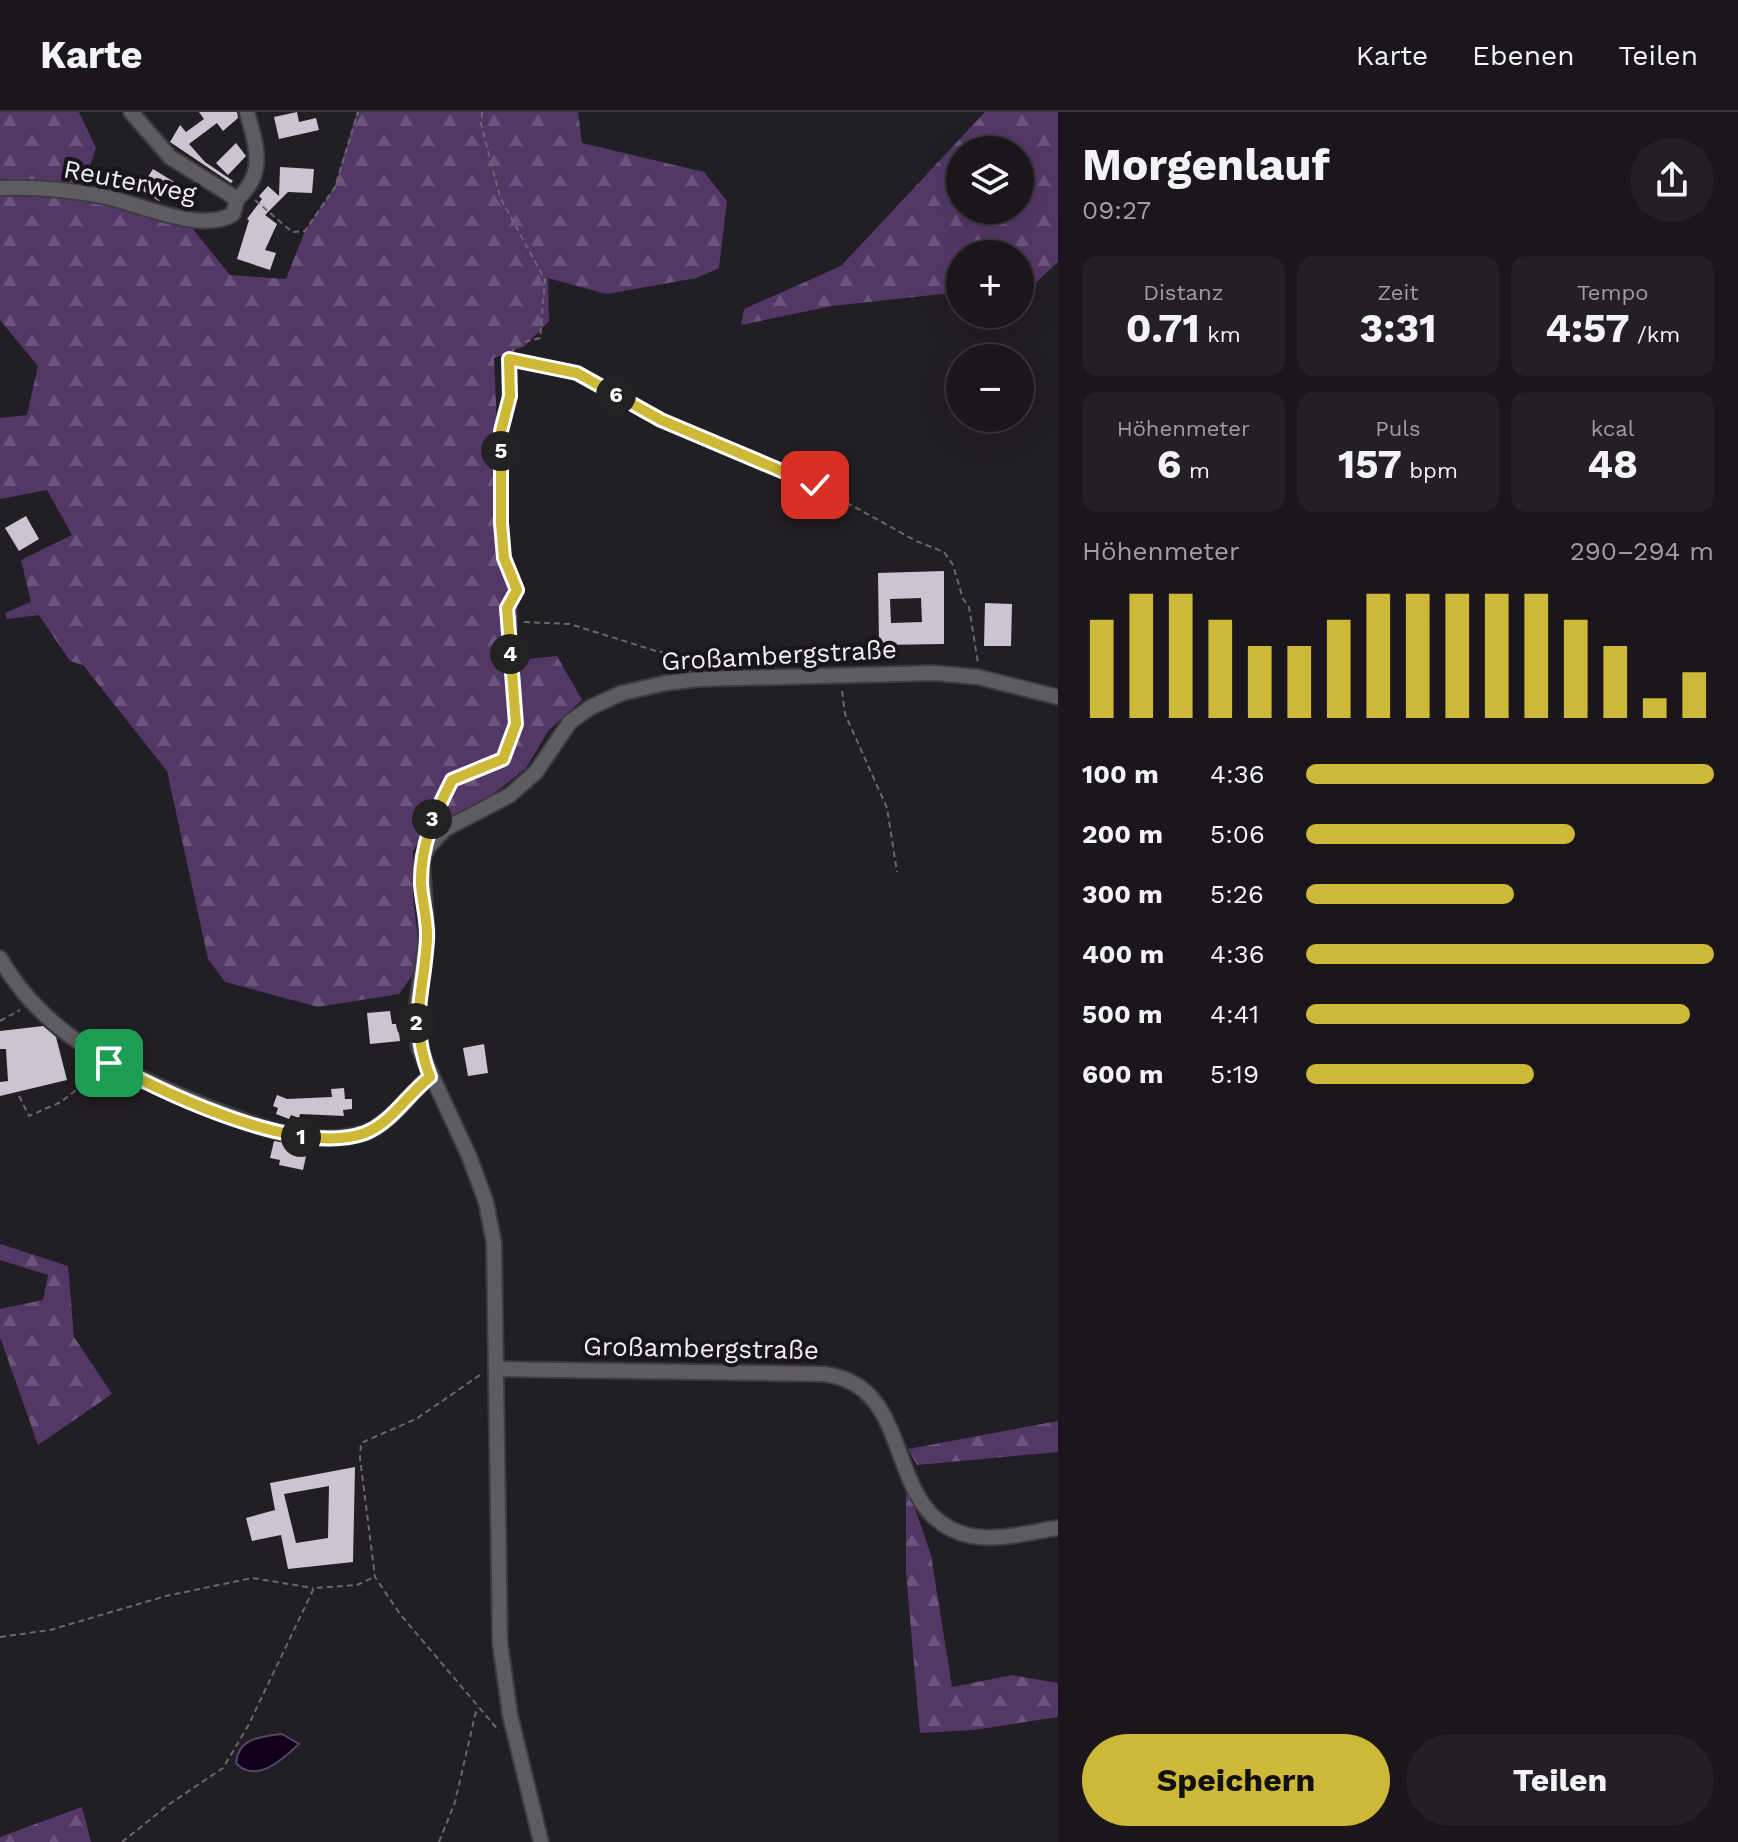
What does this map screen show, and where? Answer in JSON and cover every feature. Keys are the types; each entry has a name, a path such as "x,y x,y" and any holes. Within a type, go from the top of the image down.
{"street":[{"path":"131,112 170,157 241,195 258,165 247,112"},
{"name":"Reuterweg","path":"0,188 106,197 194,219 227,218 233,214 241,195"},
{"name":"Großambergstraße","path":"428,847 445,829 510,795 536,772 570,722 591,707 622,693 699,679 935,673 978,677 1058,697"},
{"path":"428,847 422,860 421,886 427,935 416,1011 419,1048 469,1156 486,1202 496,1265 500,1643 516,1744 541,1842"},
{"path":"0,958 20,992 32,1004 72,1038 109,1063 272,1132 318,1139 355,1135 377,1127 430,1077"},
{"name":"Großambergstraße","path":"496,1369 823,1374 845,1377 863,1386 878,1401 908,1477 925,1504 944,1524 975,1537 1058,1528"}],"path":[{"path":"241,195 292,232 305,231 335,187 358,112"},
{"path":"428,847 430,824 452,780 503,759 516,724 507,608 517,590 504,558 501,431 510,396 509,359 516,344 540,338 545,280 500,197 481,124 482,112"},
{"path":"509,359 577,373 661,420 815,485 916,541 944,552 953,565 963,599 969,607 978,677"},
{"path":"524,622 570,624 656,651 704,658 718,664"},
{"path":"848,674 841,692 845,714 887,808 897,872"},
{"path":"0,1021 32,1004"},
{"path":"19,1096 29,1116 61,1102 109,1063"},
{"path":"496,1369 474,1378 416,1419 361,1443 375,1577 400,1614 505,1738 516,1744"},
{"path":"0,1637 50,1630 166,1596 252,1578 314,1588 357,1585 375,1577"},
{"path":"122,1842 168,1805 223,1768 248,1726 314,1588"},
{"path":"439,1842 455,1802 478,1706"}],"green space":[{"path":"0,112 79,112 96,148 82,189 192,228 230,275 286,279 305,231 335,186 357,112 578,112 582,143 704,172 727,201 719,268 697,278 606,294 548,278 549,321 525,346 494,358 498,448 496,560 517,600 518,660 557,656 582,700 549,730 526,768 492,795 426,830 413,851 413,898 421,963 399,994 318,1007 225,982 208,959 167,771 83,665 70,661 39,615 7,619 5,613 31,602 21,560 72,535 47,490 0,499 0,418 27,415 38,366 0,320"},
{"path":"985,112 1058,112 1058,262 1034,284 1034,240 946,240 946,294 832,306 741,325 744,309 841,266 946,154 946,224 1034,224 1034,136 963,136"},
{"path":"0,1244 68,1266 74,1337 112,1394 38,1445 0,1337 0,1309 43,1300 48,1275 0,1260"},
{"path":"1058,1421 1058,1452 917,1465 908,1449"},
{"path":"906,1483 931,1555 952,1687 1012,1675 1058,1683 1058,1717 974,1730 920,1733 906,1572"},
{"path":"82,1807 91,1842 0,1842 0,1837"}],"shaded area":[{"path":"282,1734 299,1744 278,1762 252,1771 236,1763 241,1748 252,1740"}],"building":[{"path":"199,112 237,112 238,118 223,131 217,123 189,144 205,162 233,181 231,183 170,142 180,125 186,132 204,119"},
{"path":"297,112 299,122 316,118 319,130 279,139 274,117"},
{"path":"236,143 246,156 228,175 216,163"},
{"path":"280,167 314,169 312,193 288,192 265,215 277,224 265,250 276,253 270,270 237,259 247,219 262,199 259,196 268,186 279,196"},
{"path":"153,169 184,188 175,202 163,194 159,201 140,189"},
{"path":"26,516 39,539 19,551 5,528"},
{"path":"944,571 944,644 879,645 878,573","holes":["921,598 922,622 891,623 890,599"]},
{"path":"985,603 1012,604 1011,646 984,646"},
{"path":"390,1011 392,1024 398,1024 400,1041 370,1044 367,1013"},
{"path":"43,1026 56,1037 67,1080 0,1096 0,1082 8,1081 6,1049 0,1049 0,1031"},
{"path":"484,1044 488,1073 468,1076 463,1048"},
{"path":"344,1088 345,1099 352,1099 352,1109 343,1110 344,1116 300,1114 299,1118 291,1115 289,1119 276,1114 278,1108 273,1106 277,1095 287,1099 332,1097 331,1089"},
{"path":"274,1141 308,1147 303,1170 279,1165 280,1160 270,1158"},
{"path":"355,1467 353,1562 288,1569 281,1535 252,1541 246,1518 275,1510 270,1483","holes":["329,1486 328,1538 296,1543 284,1494"]}],"route":[{"path":"109,1063 272,1132 318,1139 346,1137 377,1127 430,1077 419,1048 416,1023 427,935 421,886 422,860 428,847 430,824 452,780 503,759 516,724 507,608 517,590 504,558 501,523 501,431 510,396 509,359 577,373 661,420 815,485"}]}
